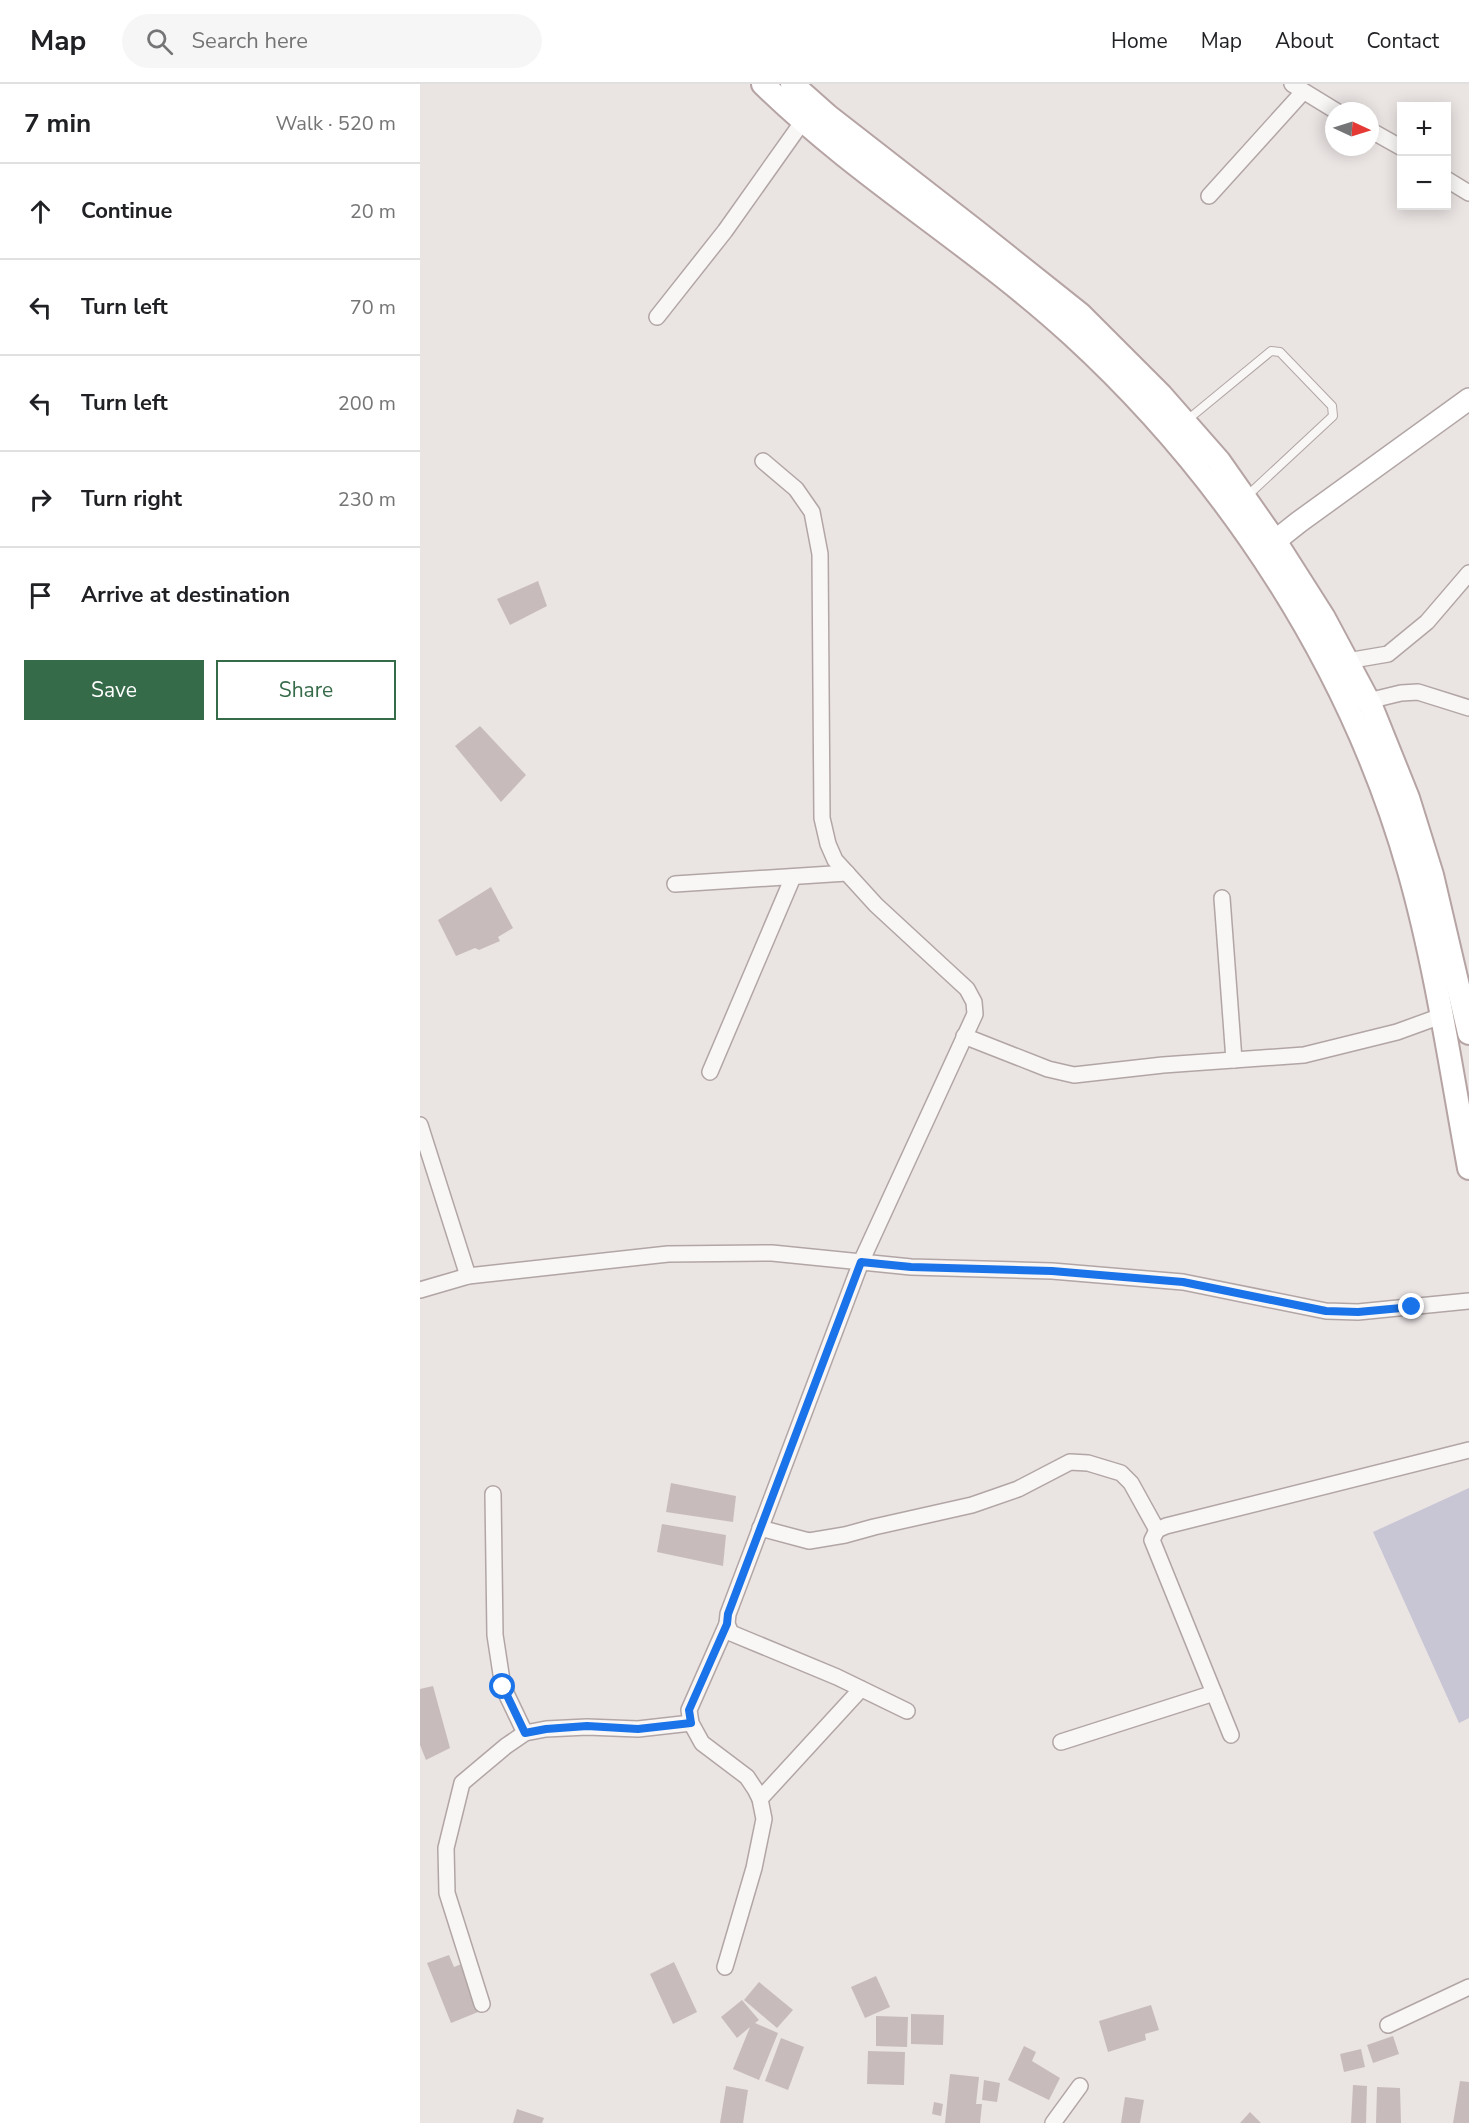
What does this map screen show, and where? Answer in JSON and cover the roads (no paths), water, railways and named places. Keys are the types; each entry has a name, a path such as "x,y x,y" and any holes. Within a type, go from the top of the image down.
{"main road":[{"path":"764,84 804,121 900,199 1030,298 1073,336 1141,404 1200,472 1262,556 1350,711 1372,759 1410,872 1441,1016 1469,1168"},
{"path":"792,84 828,116 1080,315 1161,395 1219,461 1275,541 1324,618 1368,701 1408,798 1432,874 1469,1033"}],"street":[{"path":"1209,196 1298,88 1325,104"},
{"path":"657,317 725,231 804,121"},
{"path":"1379,135 1397,146"},
{"path":"1451,182 1469,193"},
{"path":"1275,541 1469,399"},
{"path":"725,1967 754,1868 764,1819 760,1799 747,1777 702,1743 691,1723 689,1710 727,1624 728,1614 861,1262 975,1014 974,1002 967,989 876,905 835,860 831,852 822,818 820,554 812,512 796,489 762,461"},
{"path":"1347,661 1388,654 1427,622 1469,573"},
{"path":"1368,701 1401,693 1418,692 1469,708"},
{"path":"675,884 848,873"},
{"path":"710,1072 793,877"},
{"path":"1222,898 1234,1060"},
{"path":"964,1036 1048,1070 1074,1075 1163,1065 1304,1055 1397,1032 1441,1016"},
{"path":"420,1125 468,1276"},
{"path":"420,1290 468,1276 668,1254 771,1253 911,1267 1052,1271 1183,1282 1326,1311 1358,1312 1469,1301"},
{"path":"1231,1735 1152,1540 1157,1530 1469,1450"},
{"path":"760,1528 809,1541 845,1535 972,1505 1018,1489 1070,1462 1088,1463 1121,1473 1131,1484 1157,1530"},
{"path":"494,1494 495,1635 503,1687 525,1733"},
{"path":"727,1624 731,1633 907,1711"},
{"path":"760,1799 861,1689"},
{"path":"1061,1742 1214,1693"},
{"path":"482,2004 447,1893 446,1848 462,1784 506,1746 525,1733 587,1726 638,1729 691,1723"},
{"path":"1388,2025 1469,1987"},
{"path":"1053,2123 1080,2086"}],"lane":[{"path":"1185,422 1275,350 1280,352 1332,406 1333,416 1245,498"}]}
